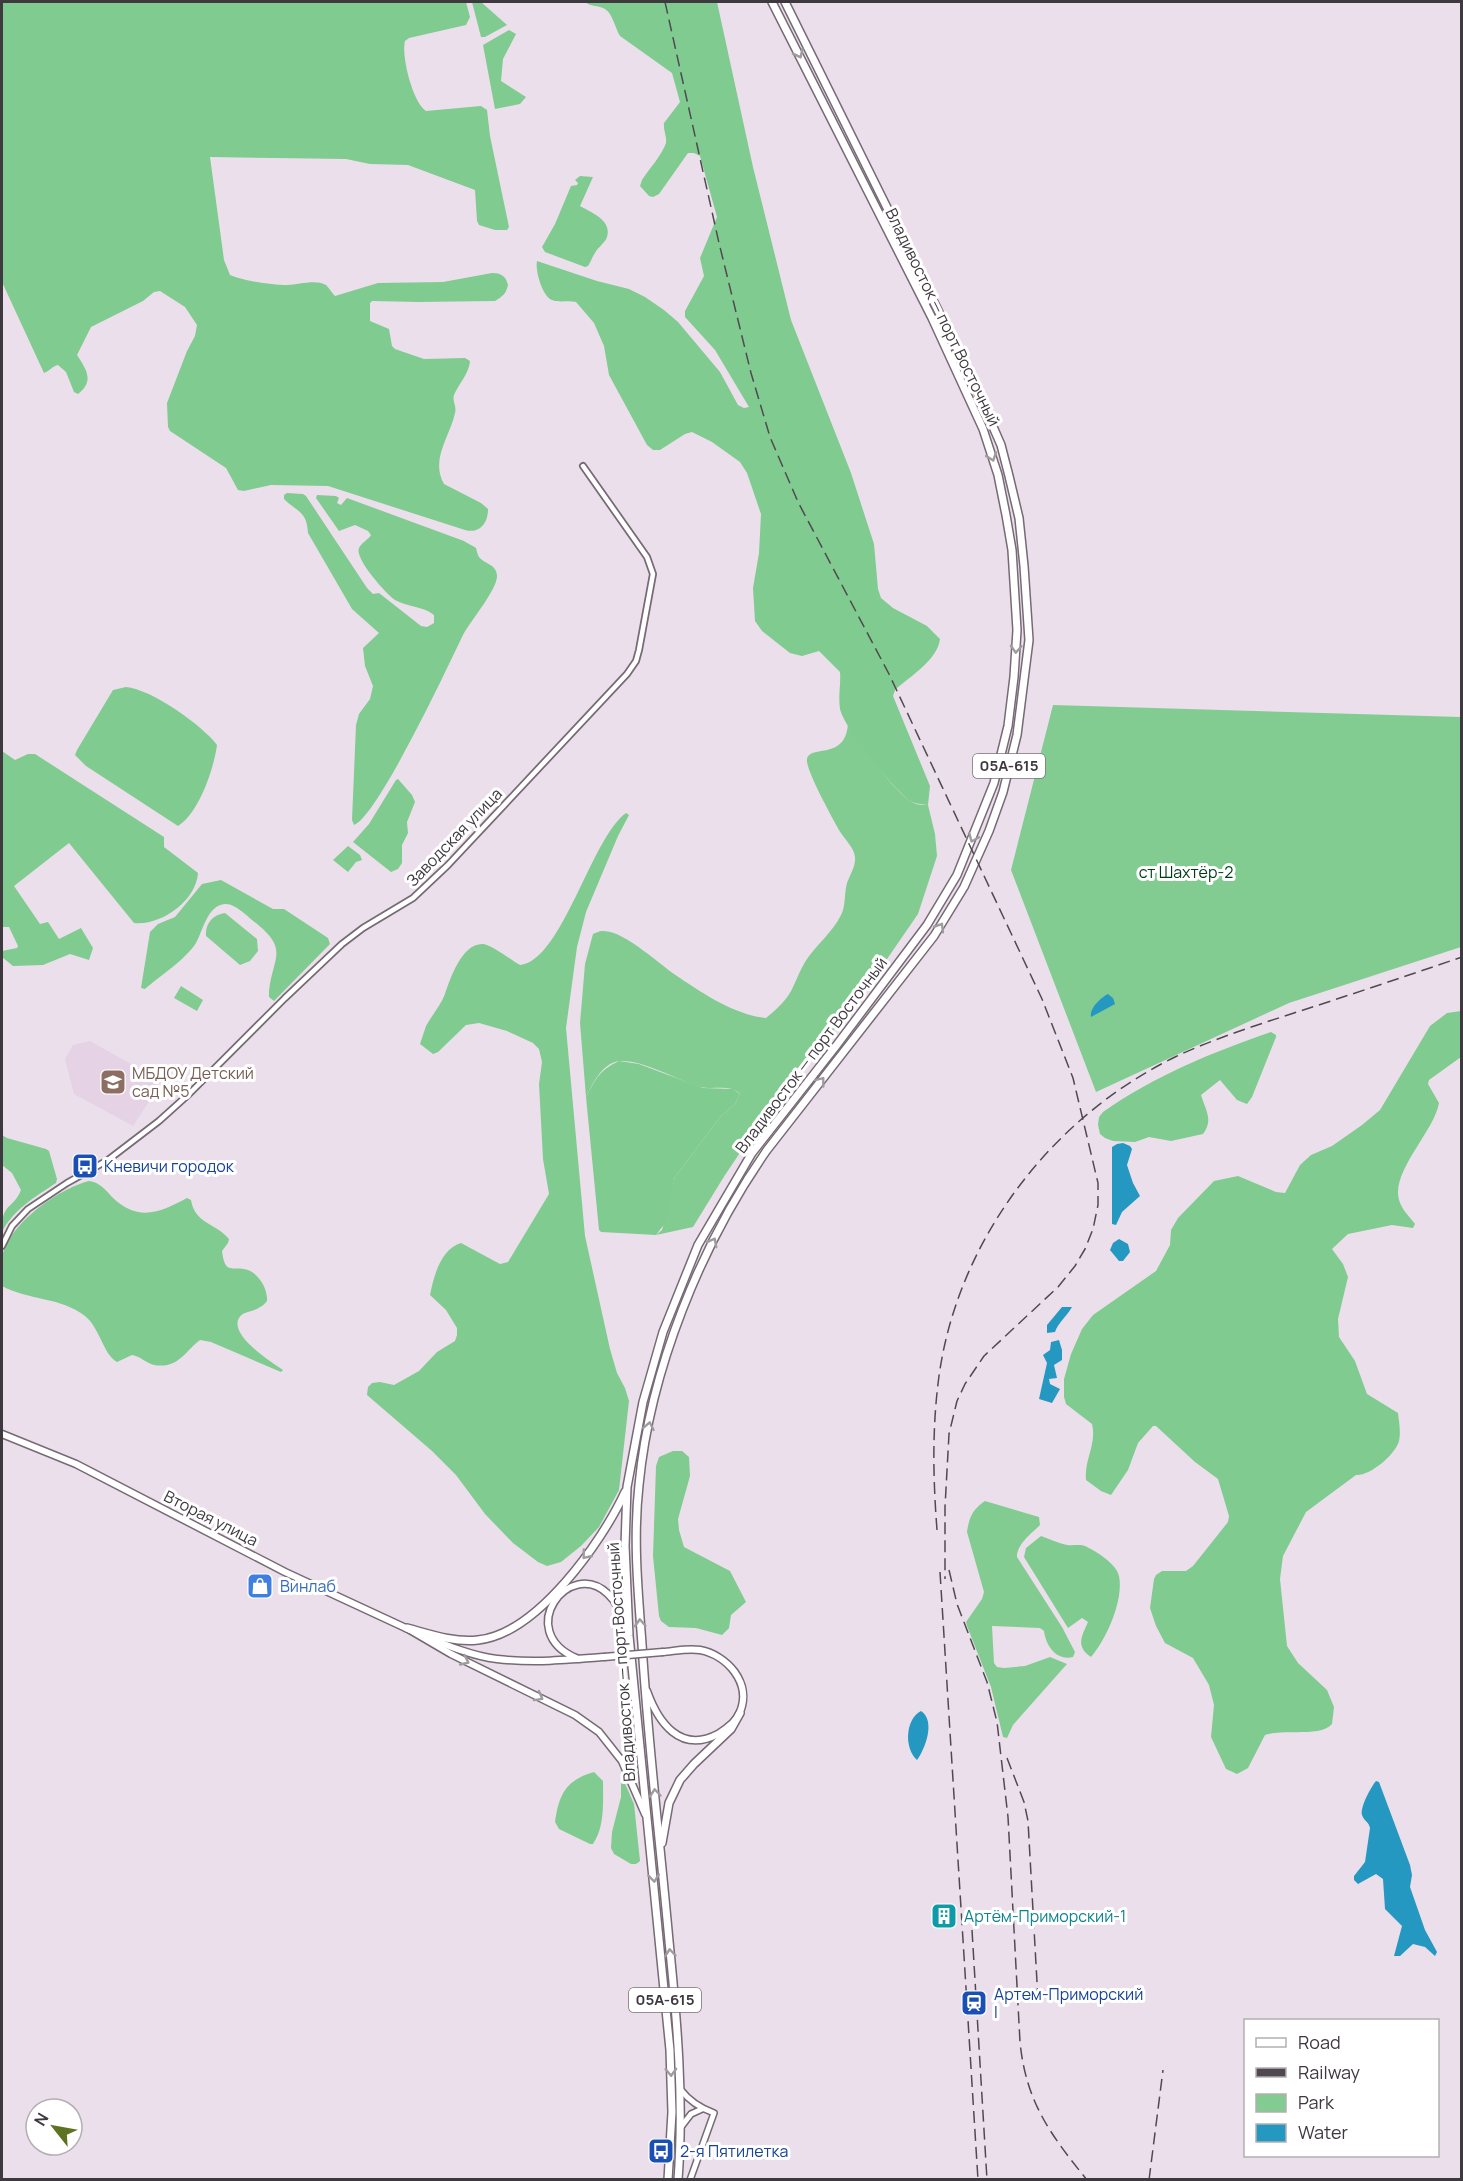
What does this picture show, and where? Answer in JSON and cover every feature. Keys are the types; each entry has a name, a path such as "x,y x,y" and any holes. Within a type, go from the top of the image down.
{"highway":[{"name":"Владивосток — порт Восточный","path":"668,2180 672,2112 670,2050 629,1636 625,1546 627,1487 641,1410 652,1366 698,1245 752,1153 927,925 957,875 994,783 1008,726 1017,630 1012,550 998,475 983,429 932,318 772,2"},
{"name":"Владивосток — порт Восточный","path":"678,2180 681,2090 675,1999 644,1682 637,1566 639,1484 654,1401 677,1326 708,1251 746,1181 767,1150 934,936 964,887 989,831 1003,792 1017,735 1029,640 1018,518 1001,445 968,371 784,2"},
{"path":"406,1628 458,1640 478,1640 499,1635 524,1623 554,1594 590,1551 614,1515 627,1487"},
{"path":"660,1851 669,1803 680,1780 731,1730 740,1713"}],"main road":[{"name":"Вторая улица","path":"2,1434 76,1464 285,1572 406,1628"},
{"path":"580,1659 565,1653 548,1628 548,1612 553,1601 562,1592 575,1586 588,1584 598,1587 608,1594 618,1606 629,1636"},
{"path":"406,1628 447,1645 495,1659 545,1662 700,1650 727,1662 735,1670 742,1688 740,1713 728,1727 713,1736 701,1740 689,1740 666,1727 654,1710 644,1682"},
{"path":"406,1628 451,1654 575,1715 599,1732 622,1761 648,1820"},
{"path":"681,2090 690,2102 714,2113 690,2180"},
{"path":"681,2127 691,2114 702,2109"}],"street":[{"name":"Заводская улица","path":"2,1246 12,1226 28,1209 62,1186 108,1160 159,1121 346,940 419,892 448,865 632,667 639,650 651,590 653,574 651,565 583,466"}],"shaded area":[{"name":"МБДОУ Детский сад №5","path":"90,1041 152,1076 158,1088 133,1126 74,1094 65,1059 73,1045"}],"green space":[{"path":"2,2 466,2 470,17 466,25 409,38 405,41 406,68 417,99 426,111 481,106 487,110 490,136 509,227 507,230 495,230 479,225 475,190 408,165 370,164 346,159 210,157 224,260 230,275 250,281 274,284 322,283 335,296 378,283 443,282 492,273 504,277 508,285 506,291 495,301 372,301 370,303 370,321 389,329 392,346 395,349 424,359 465,358 470,361 466,374 454,395 455,413 442,448 439,466 444,484 488,509 487,519 479,529 465,530 328,486 271,485 244,491 238,490 226,468 170,431 168,427 167,403 195,336 197,325 185,307 160,291 154,292 143,301 91,327 77,355 86,370 88,380 78,394 74,392 66,372 58,365 44,373 2,282"},
{"path":"472,2 481,2 507,25 481,37"},
{"path":"585,2 717,2 753,167 791,320 851,473 874,544 878,589 881,598 893,608 927,626 940,639 934,654 922,668 895,690 893,696 930,786 928,805 912,802 903,795 870,758 850,730 840,709 840,672 819,651 802,656 790,653 762,631 755,621 753,588 759,553 761,514 747,473 740,462 712,442 692,432 660,450 653,450 647,445 609,375 604,346 594,323 576,302 552,300 542,288 537,261 629,289 645,297 678,322 720,372 738,405 744,408 749,407 715,350 685,317 685,311 704,276 700,258 717,217 700,156 688,153 659,194 653,197 649,196 640,186 666,143 664,123 680,102 672,73 620,36 608,11"},
{"path":"509,30 516,34 503,59 501,81 526,97 520,104 495,109 483,45"},
{"path":"580,176 593,177 580,206 600,218 608,231 606,239 588,266 585,267 545,252 542,247 555,224 571,186 577,185 575,180"},
{"path":"287,493 306,496 367,588 373,594 379,593 421,626 427,627 434,623 434,615 395,600 378,584 361,560 359,548 371,535 368,531 355,525 339,531 316,498 317,495 336,496 339,498 337,503 341,505 347,498 464,541 476,548 479,557 495,569 497,576 493,589 463,635 395,769 365,816 354,825 352,820 356,725 359,714 370,699 373,686 365,666 363,648 379,633 352,609 308,533 306,520 284,499"},
{"path":"126,687 149,694 175,709 200,728 217,745 213,766 199,801 186,820 178,826 86,766 75,755 113,690"},
{"name":"ст Шахтёр-2","path":"1053,705 1461,717 1461,947 1289,1003 1096,1092 1011,870"},
{"path":"848,724 898,791 914,803 928,805 935,834 937,856 918,914 854,1007 809,1058 764,1117 693,1227 656,1235 662,1230 675,1177 720,1117 735,1104 740,1094 727,1088 700,1087 650,1067 620,1061 603,1070 586,1097 580,1023 585,964 593,934 602,931 620,936 690,984 732,1009 766,1018 770,1015 788,996 805,962 833,927 844,908 847,883 855,864 855,857 851,846 839,830 820,794 810,773 807,759 815,752 828,750 841,743 846,736"},
{"path":"2,751 15,760 28,754 35,754 164,837 164,847 198,873 196,883 184,902 166,916 144,923 134,923 69,843 14,886 40,924 48,922 59,939 81,928 93,948 89,960 70,954 43,965 13,966 2,957 2,951 18,946 9,927 2,927"},
{"path":"398,779 415,802 407,822 408,833 402,845 402,863 398,869 391,872 353,842 369,824"},
{"path":"626,813 629,815 586,912 577,947 566,1028 585,1236 610,1349 629,1401 619,1490 599,1527 581,1546 561,1562 547,1566 513,1543 485,1514 456,1475 432,1451 367,1395 368,1387 372,1383 394,1385 419,1371 437,1352 455,1341 457,1328 446,1310 430,1295 436,1271 448,1251 461,1243 500,1264 508,1262 549,1194 543,1159 539,1084 542,1062 539,1049 533,1043 507,1031 479,1023 466,1025 433,1054 420,1044 426,1026 443,998 458,963 469,949 476,945 487,945 520,965 535,958 549,943 563,922 601,847 613,827"},
{"path":"348,846 360,855 362,860 356,862 348,872 333,860"},
{"path":"221,880 273,909 284,909 328,938 330,944 274,1001 269,997 276,954 273,940 241,911 229,904 219,905 210,913 196,943 186,955 145,989 141,988 150,932 158,924 175,917 202,884"},
{"path":"225,913 257,939 258,951 250,961 240,965 206,936 210,921"},
{"path":"181,986 203,1000 197,1011 174,998"},
{"path":"1461,1011 1461,1057 1429,1080 1428,1084 1439,1103 1436,1114 1407,1164 1398,1189 1400,1204 1415,1224 1413,1228 1392,1225 1348,1234 1332,1249 1343,1264 1348,1277 1338,1319 1339,1337 1355,1361 1367,1394 1398,1413 1400,1434 1397,1447 1381,1464 1368,1472 1356,1475 1306,1512 1283,1556 1280,1579 1287,1646 1298,1663 1327,1690 1334,1707 1332,1724 1319,1731 1281,1732 1265,1735 1248,1768 1237,1774 1226,1769 1211,1737 1214,1705 1209,1685 1193,1658 1165,1643 1150,1608 1156,1575 1162,1571 1186,1571 1193,1566 1228,1522 1229,1516 1218,1479 1195,1462 1156,1426 1153,1426 1138,1443 1128,1470 1111,1495 1086,1480 1093,1431 1092,1424 1066,1404 1064,1397 1064,1379 1071,1354 1082,1329 1093,1315 1156,1271 1170,1245 1171,1230 1178,1218 1214,1181 1238,1176 1276,1192 1285,1193 1300,1165 1311,1155 1332,1146 1380,1110 1430,1026 1447,1013"},
{"path":"1271,1032 1276,1037 1252,1097 1247,1104 1237,1100 1220,1080 1201,1095 1208,1119 1203,1134 1171,1141 1149,1137 1135,1142 1113,1141 1100,1134 1099,1117 1122,1099 1184,1066"},
{"path":"619,1061 639,1064 703,1088 733,1089 740,1094 735,1104 720,1117 675,1177 665,1223 656,1235 601,1232 599,1230 586,1097 599,1075"},
{"path":"2,1135 49,1151 57,1179 56,1183 19,1210 2,1232 5,1211 15,1201 21,1190 12,1173 2,1165"},
{"path":"89,1181 102,1186 122,1205 140,1212 158,1211 187,1198 191,1200 193,1208 201,1219 229,1239 222,1251 227,1267 248,1270 262,1282 267,1301 258,1309 241,1316 238,1325 245,1340 283,1370 281,1372 211,1342 200,1340 176,1362 163,1366 148,1363 132,1355 117,1362 108,1353 90,1321 76,1310 2,1286 2,1258 6,1245 14,1233 24,1221 49,1200"},
{"path":"673,1451 682,1451 689,1457 690,1476 678,1519 684,1547 730,1571 746,1602 731,1615 729,1628 722,1635 696,1628 669,1627 661,1621 659,1616 653,1556 656,1466 659,1457"},
{"path":"985,1501 1039,1517 1040,1525 1022,1544 1017,1557 1062,1627 1075,1652 1073,1657 1067,1658 1057,1654 1050,1647 1044,1631 1040,1628 992,1626 994,1663 997,1667 1025,1666 1050,1657 1067,1664 1013,1725 1007,1738 1003,1737 991,1687 966,1622 982,1599 984,1592 967,1532 972,1514"},
{"path":"1041,1536 1067,1545 1086,1546 1107,1560 1118,1572 1120,1586 1116,1608 1108,1630 1091,1657 1081,1645 1088,1622 1082,1618 1068,1628 1024,1557 1026,1548"},
{"path":"594,1772 603,1781 603,1805 600,1830 593,1844 590,1844 559,1829 555,1822 562,1796 570,1784"},
{"path":"623,1779 634,1804 640,1861 636,1864 631,1864 614,1854 611,1848"}],"water":[{"path":"1108,994 1113,998 1115,1004 1091,1017 1096,1004"},
{"path":"1123,1143 1132,1149 1127,1165 1140,1196 1122,1212 1116,1225 1112,1224 1112,1147"},
{"path":"1119,1239 1128,1244 1130,1252 1123,1261 1119,1261 1110,1250 1113,1243"},
{"path":"1062,1307 1072,1307 1055,1332 1047,1333 1047,1325"},
{"path":"1059,1340 1062,1360 1054,1365 1057,1378 1049,1379 1050,1384 1060,1389 1052,1403 1039,1399 1047,1363 1043,1355 1050,1350 1051,1342"},
{"path":"921,1711 928,1721 928,1735 917,1760 910,1749 908,1734 912,1720"},
{"path":"1376,1781 1379,1782 1410,1865 1412,1875 1410,1887 1425,1930 1437,1952 1435,1956 1425,1947 1413,1944 1400,1956 1394,1956 1402,1926 1385,1909 1383,1879 1376,1874 1358,1884 1354,1880 1354,1876 1365,1862 1370,1828 1362,1811"}],"railway":[{"path":"665,2 719,243 751,373 770,437 798,502 889,674 1042,999 1073,1078 1098,1183 1098,1205 1093,1229 1075,1266 1058,1287 984,1356 965,1384 957,1401 949,1434 945,1507 945,1579"},
{"path":"937,1530 934,1472 935,1415 939,1376 950,1325 967,1277 990,1231 1018,1188 1051,1148 1089,1113 1130,1082 1175,1057 1234,1033 1462,957"},
{"path":"949,1570 957,1604 987,1682 997,1722 1008,1817 1023,2063 1034,2100 1042,2116 1051,2132 1087,2180"},
{"path":"940,1572 978,2180"},
{"path":"1007,1758 1024,1802 1028,1821 1038,2000"},
{"path":"972,1930 987,2180"},
{"path":"1149,2180 1163,2070"}],"place":[{"name":"МБДОУ Детский сад №5","path":"113,1082"},
{"name":"Кневичи городок","path":"85,1166"},
{"name":"Винлаб","path":"260,1586"},
{"name":"Артём-Приморский-1","path":"944,1916"},
{"name":"Артем-Приморский I","path":"974,2003"},
{"name":"2-я Пятилетка","path":"661,2151"}]}
